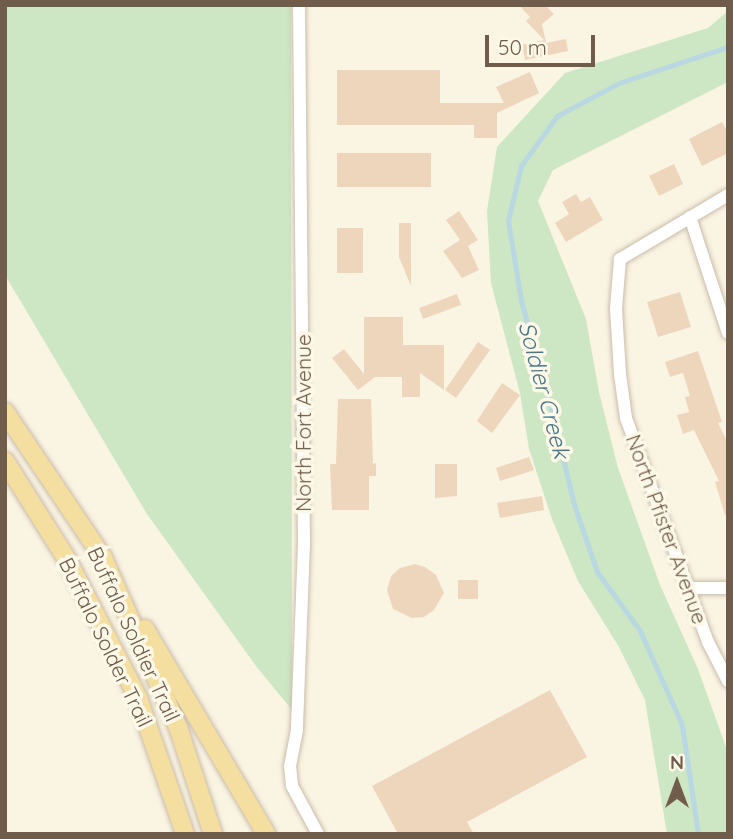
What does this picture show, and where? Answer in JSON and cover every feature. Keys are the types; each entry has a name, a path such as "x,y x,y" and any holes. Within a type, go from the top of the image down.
{"main road":[{"name":"Buffalo Soldier Trail","path":"5,412 103,558 178,727 213,834"},
{"name":"Buffalo Solder Trail","path":"5,461 68,561 138,698 185,834"},
{"path":"103,558 266,834"}],"street":[{"name":"North Fort Avenue","path":"299,5 304,544 297,730 290,766 292,786 318,834"},
{"path":"728,195 690,217 728,333"},
{"name":"North Pfister Avenue","path":"690,217 620,259 616,309 620,374 626,418 708,642 728,681"},
{"path":"690,589 728,588"}],"green space":[{"path":"5,5 291,5 292,710 256,666 147,514 5,275"},
{"path":"728,11 728,82 553,170 538,201 586,319 599,392 618,468 660,585 698,669 728,753 728,834 667,834 645,700 619,647 578,581 552,519 529,449 520,393 491,283 487,211 497,147 565,73 708,28"}],"building":[{"path":"519,5 545,5 554,14 542,24 546,43 566,39 568,51 525,60 522,45 544,40 526,21 530,17"},
{"path":"337,70 440,70 440,103 504,103 496,87 530,72 539,93 497,113 497,138 474,138 474,125 337,125"},
{"path":"722,122 728,133 728,153 702,166 689,139"},
{"path":"337,153 431,153 431,187 337,187"},
{"path":"674,164 683,184 659,196 649,176"},
{"path":"576,194 581,202 590,197 603,220 566,242 555,223 569,214 562,202"},
{"path":"459,211 478,240 468,246 479,270 462,278 443,251 460,240 446,220"},
{"path":"399,223 411,223 411,286 399,257"},
{"path":"337,228 363,228 363,273 337,273"},
{"path":"680,292 691,327 658,337 647,302"},
{"path":"457,294 461,305 423,319 419,308"},
{"path":"364,317 403,317 403,345 444,345 444,390 420,373 420,397 402,397 402,377 375,377 358,390 332,358 344,349 364,374"},
{"path":"478,342 490,350 456,398 445,390"},
{"path":"698,351 722,422 718,423 728,443 728,515 725,515 715,482 719,481 694,430 683,434 677,415 689,412 685,397 690,396 683,373 670,377 665,362"},
{"path":"502,383 520,395 492,433 477,421"},
{"path":"338,399 371,399 373,464 376,463 376,476 369,476 369,510 332,510 330,464 336,464"},
{"path":"529,457 534,470 500,481 496,468"},
{"path":"435,464 457,464 457,496 435,498"},
{"path":"542,496 544,510 500,518 497,503"},
{"path":"415,564 436,575 444,593 434,610 424,617 412,618 393,609 387,590 391,576 400,568"},
{"path":"458,580 478,580 478,599 458,599"},
{"path":"550,690 587,757 467,822 474,834 398,834 372,786"}],"waterway":[{"name":"Soldier Creek","path":"698,834 682,725 640,631 597,572 574,505 521,301 508,221 521,166 557,116 619,83 728,47"}]}
